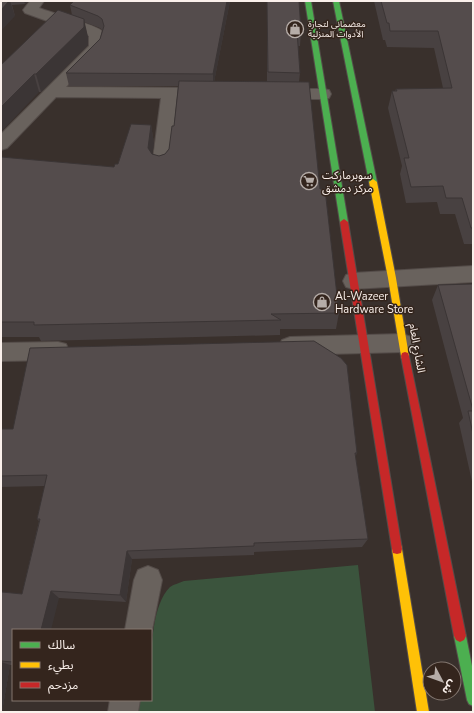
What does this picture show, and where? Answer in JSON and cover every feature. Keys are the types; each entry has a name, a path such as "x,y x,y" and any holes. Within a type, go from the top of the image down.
{"main road":[{"path":"308,1 423,712"},
{"name":"الشارع العام","path":"336,1 392,278 403,343 473,700"}],"street":[{"path":"1,144 96,47 97,34 27,7"},
{"path":"51,92 224,93"},
{"path":"161,166 170,93"},
{"path":"262,94 323,94"},
{"path":"353,281 473,274"},
{"path":"269,346 403,343"},
{"path":"1,352 80,351"},
{"path":"139,629 148,580"},
{"path":"123,712 126,701"}],"green space":[{"path":"358,565 375,712 138,712 140,701 152,701 152,640 158,610 163,597 170,587 184,581"}],"building":[{"path":"1,1 9,1 1,10"},
{"path":"74,1 227,1 213,74 66,73 100,39 104,26 102,19 98,16 70,5"},
{"path":"267,1 299,1 301,31 297,31 300,73 268,72"},
{"path":"381,1 473,1 473,228 471,228 462,198 446,198 443,186 411,187 404,158 409,158 392,91 397,91 396,89 452,88 438,31 390,31 389,23 387,23"},
{"path":"58,10 84,19 84,27 1,107 1,65"},
{"path":"179,81 309,82 320,189 325,189 339,313 271,314 281,320 34,325 34,322 1,322 1,157 114,167 115,164 118,164 131,124 151,125 148,148 152,154 159,156 165,154 169,149 172,126 174,126"},
{"path":"473,284 473,410 438,285"},
{"path":"314,341 341,358 347,365 357,453 355,453 368,539 254,543 254,546 127,551 120,595 51,591 41,629 12,629 12,662 1,661 1,593 22,594 40,519 37,519 47,475 1,476 1,429 13,429 30,348"},
{"path":"468,411 473,411 473,434"}],"traffic: fast":[{"path":"308,1 344,222"},
{"path":"336,1 373,182"},
{"path":"460,636 473,700"}],"traffic: slow":[{"path":"373,182 392,278 405,356"},
{"path":"397,549 423,712"}],"traffic: jam":[{"path":"344,222 397,549"},
{"path":"405,356 460,636"}],"place":[{"name":"معضماني لتجارة الأدوات المنزلية","path":"295,29"},
{"name":"سوبرماركت مركز دمشق","path":"309,181"},
{"name":"Al-Wazeer Hardware Store","path":"322,302"}]}
